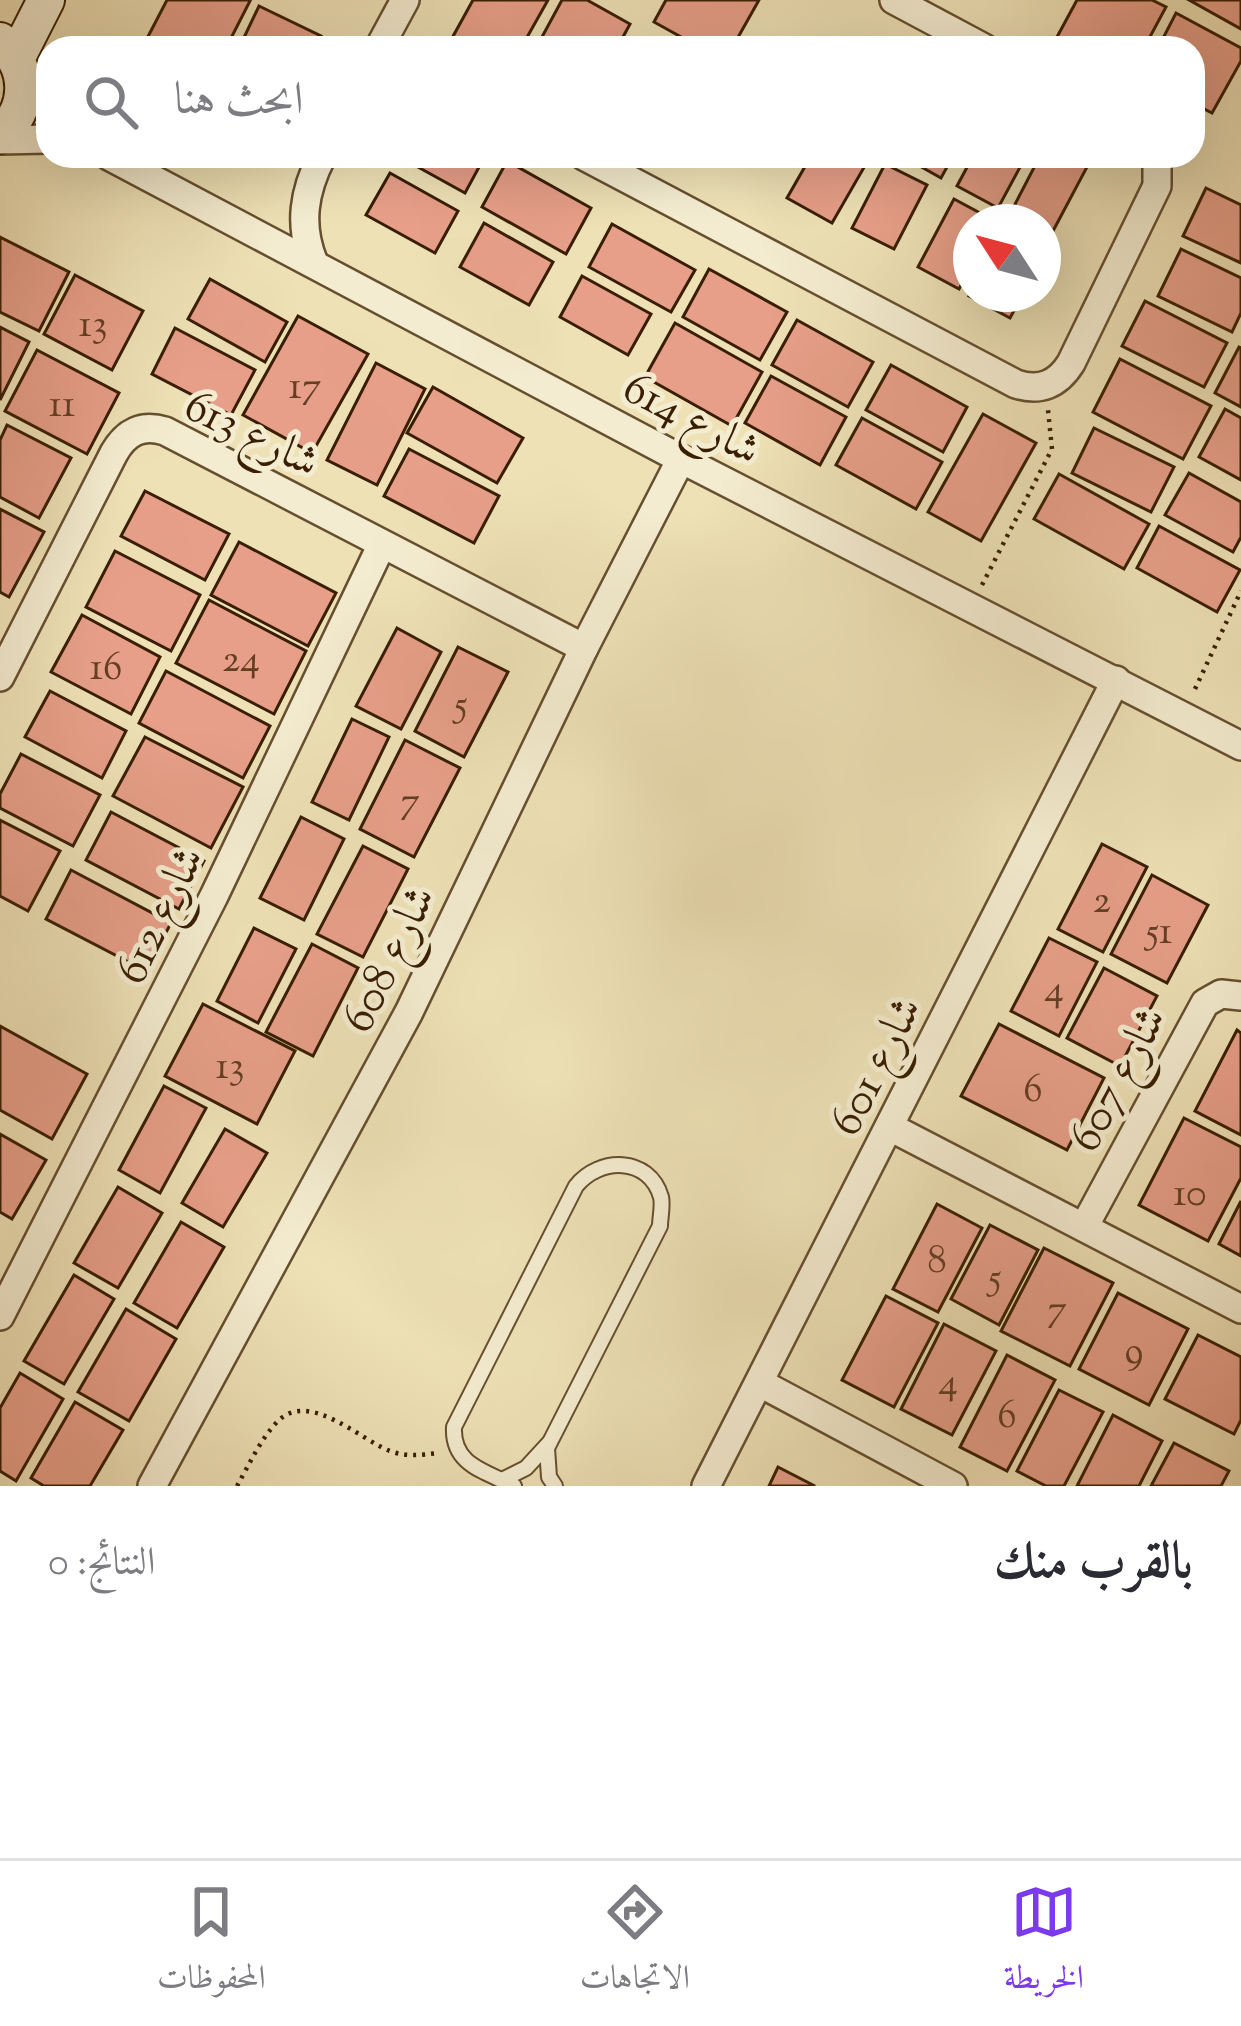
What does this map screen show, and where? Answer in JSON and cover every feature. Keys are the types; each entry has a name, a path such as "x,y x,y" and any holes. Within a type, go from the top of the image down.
{"street":[{"path":"0,138 18,114 24,96 13,59 46,0"},
{"path":"386,36 405,0"},
{"path":"894,0 962,36"},
{"path":"13,59 36,93"},
{"path":"0,138 36,139"},
{"name":"شارع 614","path":"132,168 681,459 1241,746"},
{"path":"314,263 305,235 304,206 318,168"},
{"path":"607,168 1016,384 1046,386 1057,381 1071,363 1147,206 1158,168"},
{"name":"شارع 613","path":"0,677 113,453 134,431 165,431 584,649"},
{"name":"شارع 608","path":"152,1486 409,1012 681,459"},
{"name":"شارع 612","path":"0,1316 205,915 382,544"},
{"name":"شارع 601","path":"706,1486 1115,680"},
{"name":"شارع 607","path":"1084,1227 1205,1003 1221,994 1241,996"},
{"path":"890,1127 1241,1309"},
{"path":"760,1383 944,1484"}],"lane":[{"path":"610,1163 634,1169 650,1180 662,1198 660,1226 550,1443 508,1483 463,1461 455,1450 454,1427 576,1186 596,1167 610,1163"},
{"path":"550,1443 549,1477 555,1486"}],"path":[{"path":"971,606 1052,449 1046,386"},
{"path":"1182,716 1241,591"},
{"path":"237,1486 274,1424 289,1412 304,1410 322,1416 406,1455 455,1450"}],"building":[{"path":"167,0 250,1 232,36 148,36"},
{"path":"473,0 548,0 528,36 453,36"},
{"path":"562,0 587,0 630,24 624,36 542,36"},
{"path":"666,0 759,0 739,36 679,36 654,22"},
{"path":"1077,0 1152,0 1166,7 1150,36 1058,36"},
{"path":"1189,0 1241,0 1241,29"},
{"path":"259,6 321,36 245,36"},
{"path":"1176,13 1241,48 1241,61 1212,113 1205,109 1205,36 1164,36"},
{"path":"420,168 479,168 465,193"},
{"path":"503,168 520,168 591,208 566,254 482,207"},
{"path":"804,168 864,168 832,223 787,198"},
{"path":"883,168 893,168 927,185 894,249 852,228"},
{"path":"923,168 946,168 941,178"},
{"path":"967,168 1020,168 1000,204 991,204 957,186"},
{"path":"1034,168 1086,168 1061,216 1061,204 1015,204"},
{"path":"390,173 458,211 435,253 366,215"},
{"path":"1206,188 1241,205 1241,263 1183,236"},
{"path":"954,199 963,204 953,204 953,286 918,267"},
{"path":"484,223 553,262 529,305 460,267"},
{"path":"612,224 695,270 671,312 589,267"},
{"path":"0,237 69,272 39,331 0,312"},
{"path":"1181,249 1241,278 1241,313 1232,332 1158,296"},
{"path":"709,269 787,312 760,360 683,317"},
{"path":"75,275 143,311 112,370 44,334"},
{"path":"582,276 651,314 628,355 560,317"},
{"path":"210,279 287,322 265,362 188,319"},
{"path":"1145,301 1227,343 1204,387 1122,346"},
{"path":"298,316 368,354 312,453 243,415"},
{"path":"797,320 873,362 848,407 772,365"},
{"path":"675,323 762,372 732,426 645,377"},
{"path":"0,327 29,342 0,400"},
{"path":"175,328 255,370 231,415 152,374"},
{"path":"1241,348 1241,407 1215,393"},
{"path":"37,350 119,393 87,454 5,411"},
{"path":"1120,359 1211,406 1183,459 1093,412"},
{"path":"376,363 425,389 377,485 327,460"},
{"path":"891,365 967,407 943,452 866,410"},
{"path":"771,376 846,417 820,465 745,423"},
{"path":"433,387 523,438 497,483 407,433"},
{"path":"1225,409 1241,418 1241,480 1199,457"},
{"path":"983,414 1036,443 981,541 928,512"},
{"path":"862,418 942,462 916,509 836,465"},
{"path":"7,425 71,458 39,518 0,497 0,440"},
{"path":"1094,428 1174,467 1151,512 1072,473"},
{"path":"409,449 499,496 474,543 384,496"},
{"path":"1189,473 1241,502 1241,537 1233,552 1165,515"},
{"path":"1059,474 1149,524 1124,569 1034,519"},
{"path":"145,491 229,534 205,580 121,536"},
{"path":"0,509 44,532 9,597 0,592"},
{"path":"1159,526 1240,570 1217,612 1137,568"},
{"path":"239,542 336,593 308,646 211,595"},
{"path":"115,551 200,595 171,651 86,607"},
{"path":"209,600 306,651 274,714 176,663"},
{"path":"82,615 160,657 131,714 51,672"},
{"path":"397,628 441,652 401,729 356,706"},
{"path":"458,647 508,672 464,757 415,731"},
{"path":"166,671 270,726 243,778 139,723"},
{"path":"50,691 126,731 102,778 25,737"},
{"path":"352,719 389,737 349,820 312,802"},
{"path":"145,737 243,787 211,848 113,796"},
{"path":"405,740 460,768 414,857 360,829"},
{"path":"21,754 100,795 73,846 0,808 0,794"},
{"path":"111,812 204,861 179,909 86,860"},
{"path":"301,817 344,839 304,920 260,898"},
{"path":"0,820 60,851 28,911 0,896"},
{"path":"1102,844 1147,867 1103,952 1058,929"},
{"path":"363,846 408,869 363,957 317,934"},
{"path":"71,870 171,923 146,971 46,919"},
{"path":"1152,875 1208,905 1167,983 1111,954"},
{"path":"254,928 296,949 258,1023 217,1001"},
{"path":"1049,938 1097,962 1059,1036 1011,1011"},
{"path":"312,944 358,968 313,1056 266,1032"},
{"path":"1104,968 1157,996 1120,1066 1067,1038"},
{"path":"203,1004 295,1051 257,1124 165,1076"},
{"path":"999,1024 1104,1078 1067,1150 961,1096"},
{"path":"0,1026 87,1074 52,1139 0,1110"},
{"path":"1237,1030 1241,1033 1241,1135 1195,1111"},
{"path":"164,1086 206,1108 160,1193 119,1170"},
{"path":"1184,1118 1241,1147 1241,1178 1208,1241 1139,1205"},
{"path":"225,1129 267,1153 223,1227 182,1203"},
{"path":"0,1134 46,1160 12,1219 0,1212"},
{"path":"118,1187 162,1213 118,1288 74,1263"},
{"path":"1241,1201 1241,1256 1219,1244"},
{"path":"937,1204 982,1228 938,1312 893,1289"},
{"path":"181,1222 224,1247 177,1328 134,1303"},
{"path":"990,1225 1038,1250 999,1325 951,1299"},
{"path":"1044,1248 1113,1283 1070,1366 1001,1331"},
{"path":"74,1275 114,1299 64,1384 24,1361"},
{"path":"1118,1293 1188,1329 1149,1405 1079,1369"},
{"path":"886,1296 938,1323 894,1407 842,1380"},
{"path":"126,1309 176,1339 129,1421 78,1392"},
{"path":"944,1324 996,1351 952,1435 901,1409"},
{"path":"1198,1335 1241,1357 1241,1420 1234,1434 1165,1399"},
{"path":"1007,1355 1055,1380 1007,1471 960,1447"},
{"path":"20,1373 63,1399 16,1481 0,1471 0,1408"},
{"path":"1059,1390 1103,1412 1064,1486 1046,1486 1017,1471"},
{"path":"75,1402 123,1430 90,1486 44,1486 31,1478"},
{"path":"1113,1415 1162,1441 1139,1486 1077,1486"},
{"path":"1174,1443 1229,1471 1221,1486 1151,1486"},
{"path":"778,1467 815,1486 769,1486"}]}
